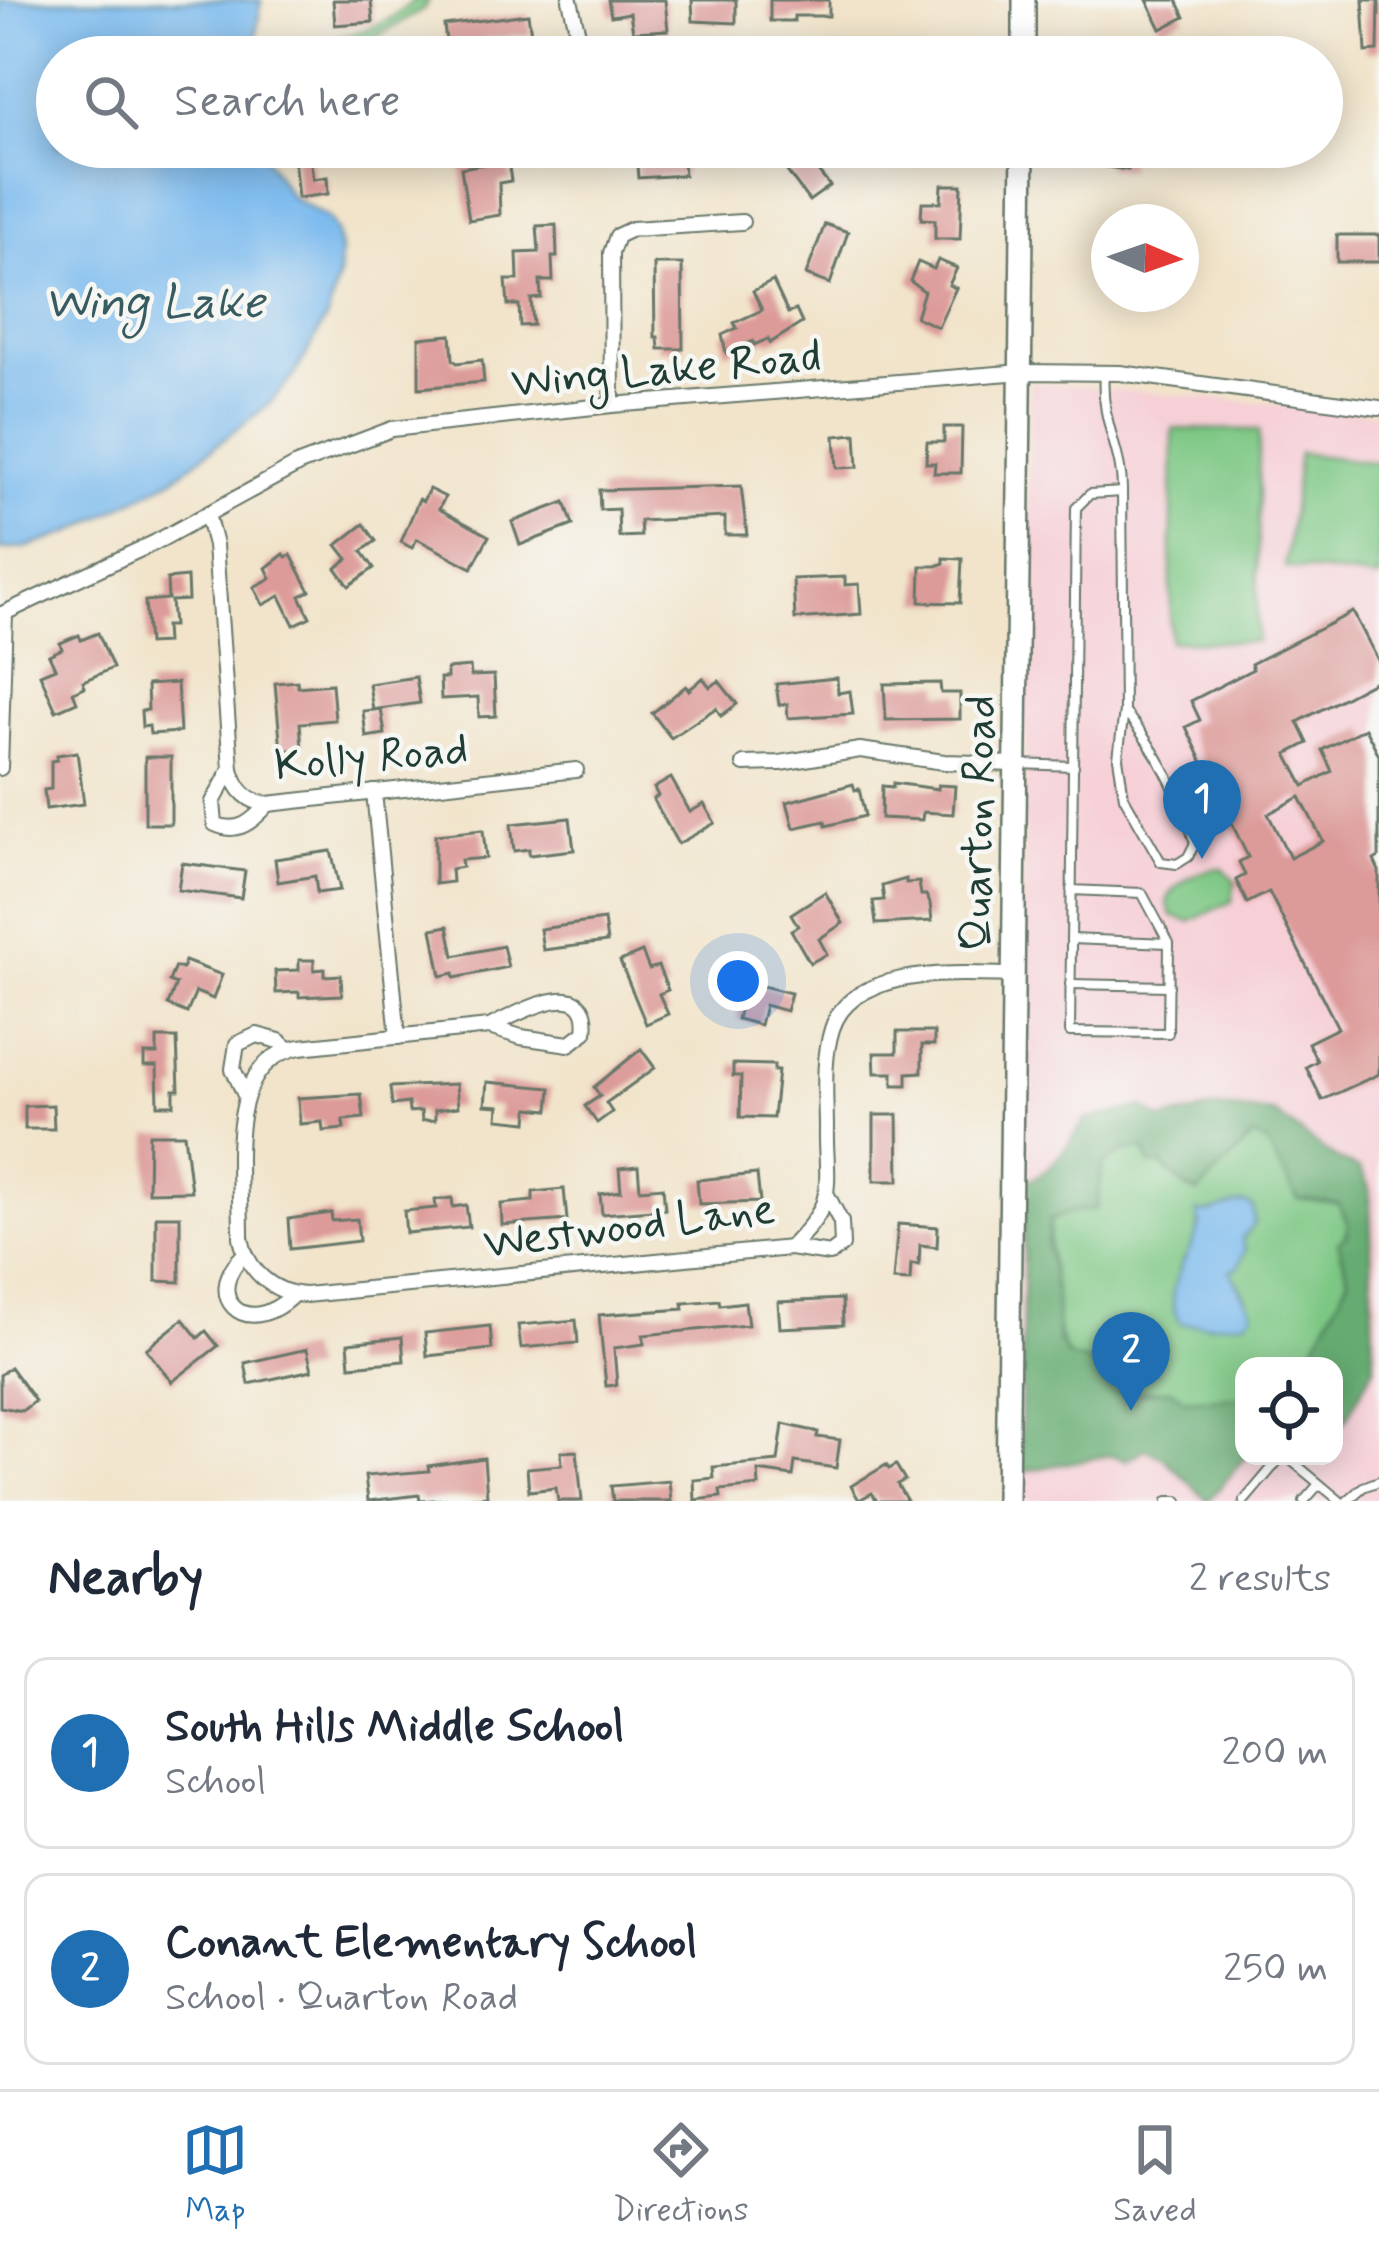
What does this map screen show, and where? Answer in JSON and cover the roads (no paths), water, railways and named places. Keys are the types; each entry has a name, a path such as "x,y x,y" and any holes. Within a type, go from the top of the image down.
{"street":[{"path":"570,0 578,34"},
{"path":"1024,0 1024,36"},
{"name":"Quarton Road","path":"1007,1501 1023,168"},
{"path":"612,405 611,253 617,236 632,230 742,222"},
{"name":"Wing Lake Road","path":"3,614 299,464 364,436 435,423 1022,372 1104,373 1379,408"},
{"name":"Kolly Road","path":"207,514 215,545 231,769 243,794 268,804 576,770"},
{"path":"0,768 7,661 3,614"},
{"path":"744,764 860,750 944,762 1017,764"},
{"path":"231,769 213,802 215,824 236,828 248,824 268,804"},
{"path":"374,793 398,1037"},
{"name":"Westwood Lane","path":"245,1254 236,1262 228,1300 237,1312 248,1316 265,1312 293,1294 790,1248 812,1224 826,1193 826,1054 841,1009 853,996 880,984 934,976 1013,976"},
{"path":"245,1096 260,1066 289,1049 490,1028 551,999 574,1002 586,1021 584,1031 569,1044 490,1028"},
{"path":"289,1049 257,1035 237,1044 233,1069 245,1096 245,1254 266,1281 293,1294"},
{"path":"790,1248 830,1254 842,1245 841,1222 826,1193"}],"lane":[{"path":"1104,373 1103,413 1123,475 1124,712 1118,758 1124,797 1161,862 1177,864 1188,857 1195,843 1189,824 1155,749 1124,712"},
{"path":"1071,890 1142,893 1169,943 1168,1033 1070,1032 1070,939 1071,890 1075,766 1076,508 1090,494 1122,492"},
{"path":"1017,764 1075,766"},
{"path":"1070,939 1169,943"},
{"path":"1070,985 1168,986"},
{"path":"1244,1501 1276,1465"},
{"path":"1295,1465 1344,1501 1379,1481"},
{"path":"1304,1501 1318,1484"},
{"path":"1168,1501 1178,1501"}],"water":[{"name":"Wing Lake","path":"0,0 261,0 256,36 36,36 36,168 272,168 291,197 328,218 336,231 339,274 328,315 294,376 268,405 174,478 75,531 28,547 0,550"},
{"path":"1245,1203 1253,1207 1254,1223 1242,1239 1245,1250 1238,1268 1230,1270 1253,1312 1242,1321 1180,1323 1174,1311 1174,1285 1200,1224 1196,1212"}],"place":[{"name":"South Hills Middle School","path":"1202,859"},
{"name":"Conant Elementary School","path":"1131,1411"}]}
